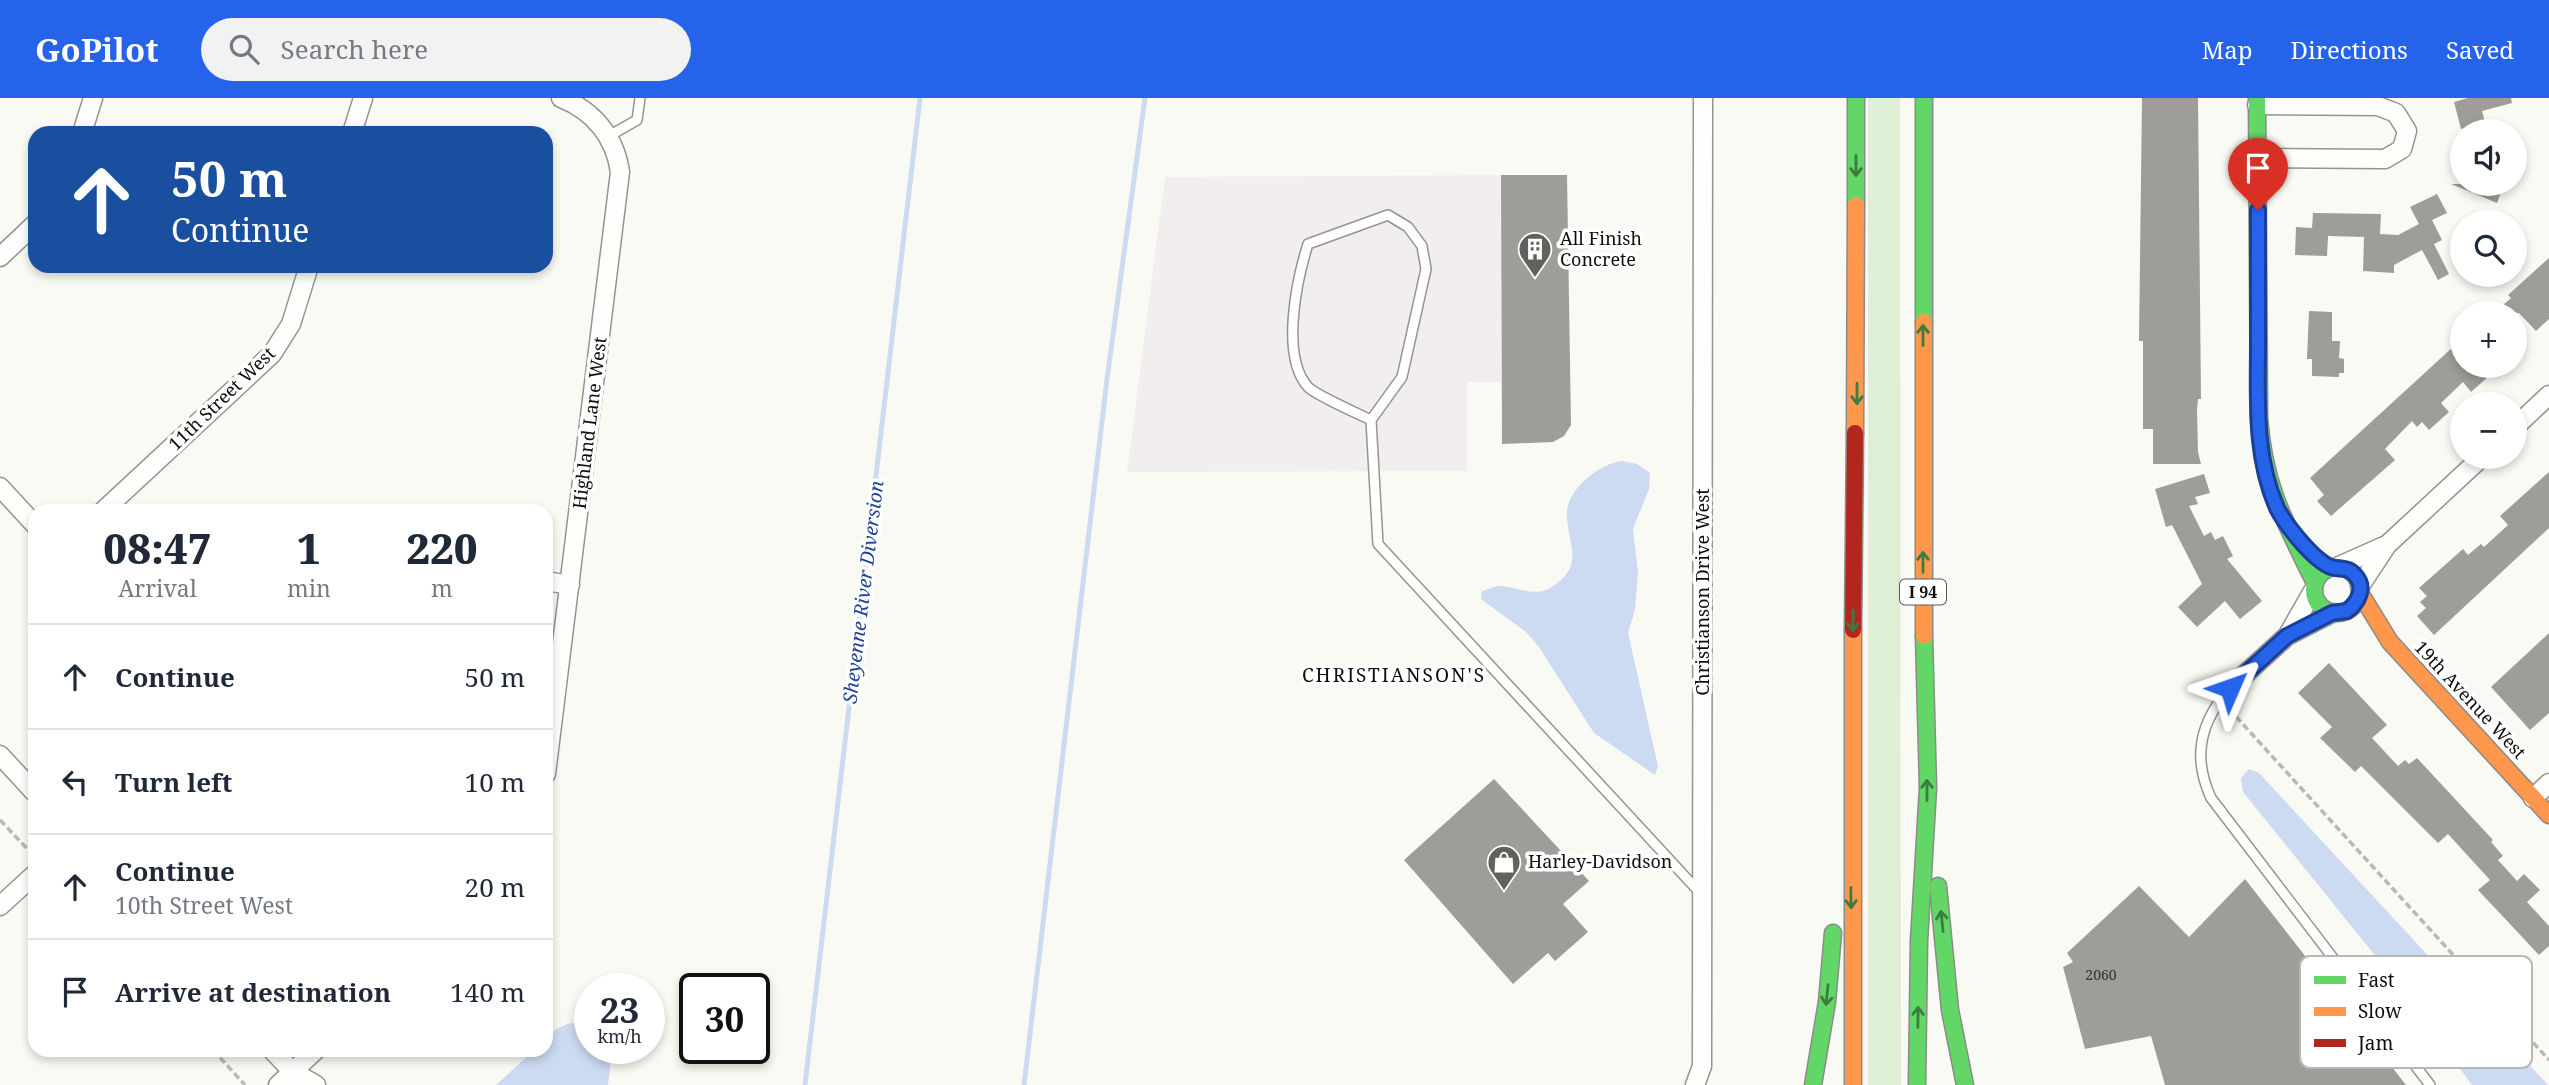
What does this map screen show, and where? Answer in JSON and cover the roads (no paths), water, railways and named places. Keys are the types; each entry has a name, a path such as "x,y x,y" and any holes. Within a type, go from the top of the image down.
{"main road":[{"path":"1853,1085 1850,781 1857,451 1856,98"},
{"name":"I 94","path":"1917,1085 1919,941 1926,830 1924,98"},
{"path":"2257,102 2259,418 2262,457 2270,492 2290,530 2319,605 2336,613 2354,606 2360,590 2353,573 2335,567 2290,530"},
{"path":"2314,587 2318,576 2335,567"},
{"name":"19th Avenue West","path":"2360,590 2390,642 2549,815"},
{"name":"19th Avenue West","path":"2336,613 2390,642"},
{"path":"1836,894 1850,781"},
{"path":"1926,830 1938,887 1950,1010 1965,1085"},
{"path":"1813,1085 1827,1002 1834,917"}],"street":[{"path":"84,126 93,98"},
{"path":"354,126 363,98"},
{"name":"Highland Lane West","path":"553,719 620,190 619,162 608,136 589,113 561,98"},
{"name":"Christianson Drive West","path":"1695,1085 1702,1066 1703,98"},
{"path":"2257,102 2378,106 2396,113 2407,131 2402,149 2385,159 2258,158"},
{"path":"0,257 28,231"},
{"name":"11th Street West","path":"111,504 272,354 290,324 307,273"},
{"path":"2527,416 2549,395"},
{"path":"2360,590 2387,545 2469,469"},
{"path":"0,487 28,517"},
{"path":"2335,567 2387,545"},
{"path":"553,582 570,584"},
{"path":"2287,636 2314,587"},
{"path":"2225,694 2287,636 2336,613"},
{"path":"0,755 28,785"},
{"path":"2533,798 2549,783"},
{"path":"0,906 28,880"},
{"path":"278,1057 295,1078 316,1085"},
{"path":"278,1085 295,1078 311,1057"}],"lane":[{"path":"608,136 637,120 640,98"},
{"path":"1371,420 1308,387 1293,352 1298,275 1308,244 1388,215 1408,227 1422,246 1426,269 1402,377 1371,420 1378,544 1703,896"},
{"path":"2225,694 2205,725 2200,743 2203,780 2211,799 2331,956"},
{"path":"2417,1068 2430,1085"}],"water":[{"path":"1622,461 1637,464 1650,473 1649,489 1633,529 1638,572 1635,610 1628,633 1658,766 1655,775 1594,733 1539,647 1526,632 1481,599 1482,591 1497,586 1537,592 1550,588 1562,579 1572,562 1567,512 1573,494 1587,478 1605,466"},
{"path":"2249,769 2259,773 2429,956 2375,956 2243,792 2241,778"},
{"path":"574,1024 574,1064 610,1064 608,1085 496,1085 526,1057 553,1057 553,1032"},
{"path":"2459,1068 2532,1068 2548,1085 2472,1085"}],"waterway":[{"name":"Sheyenne River Diversion","path":"805,1085 920,98"},
{"path":"1024,1085 1107,379 1145,98"}],"place":[{"name":"All Finish Concrete","path":"1535,279"},
{"name":"Harley-Davidson","path":"1504,892"}],"district":[{"name":"CHRISTIANSON'S","path":"1394,675"}]}
